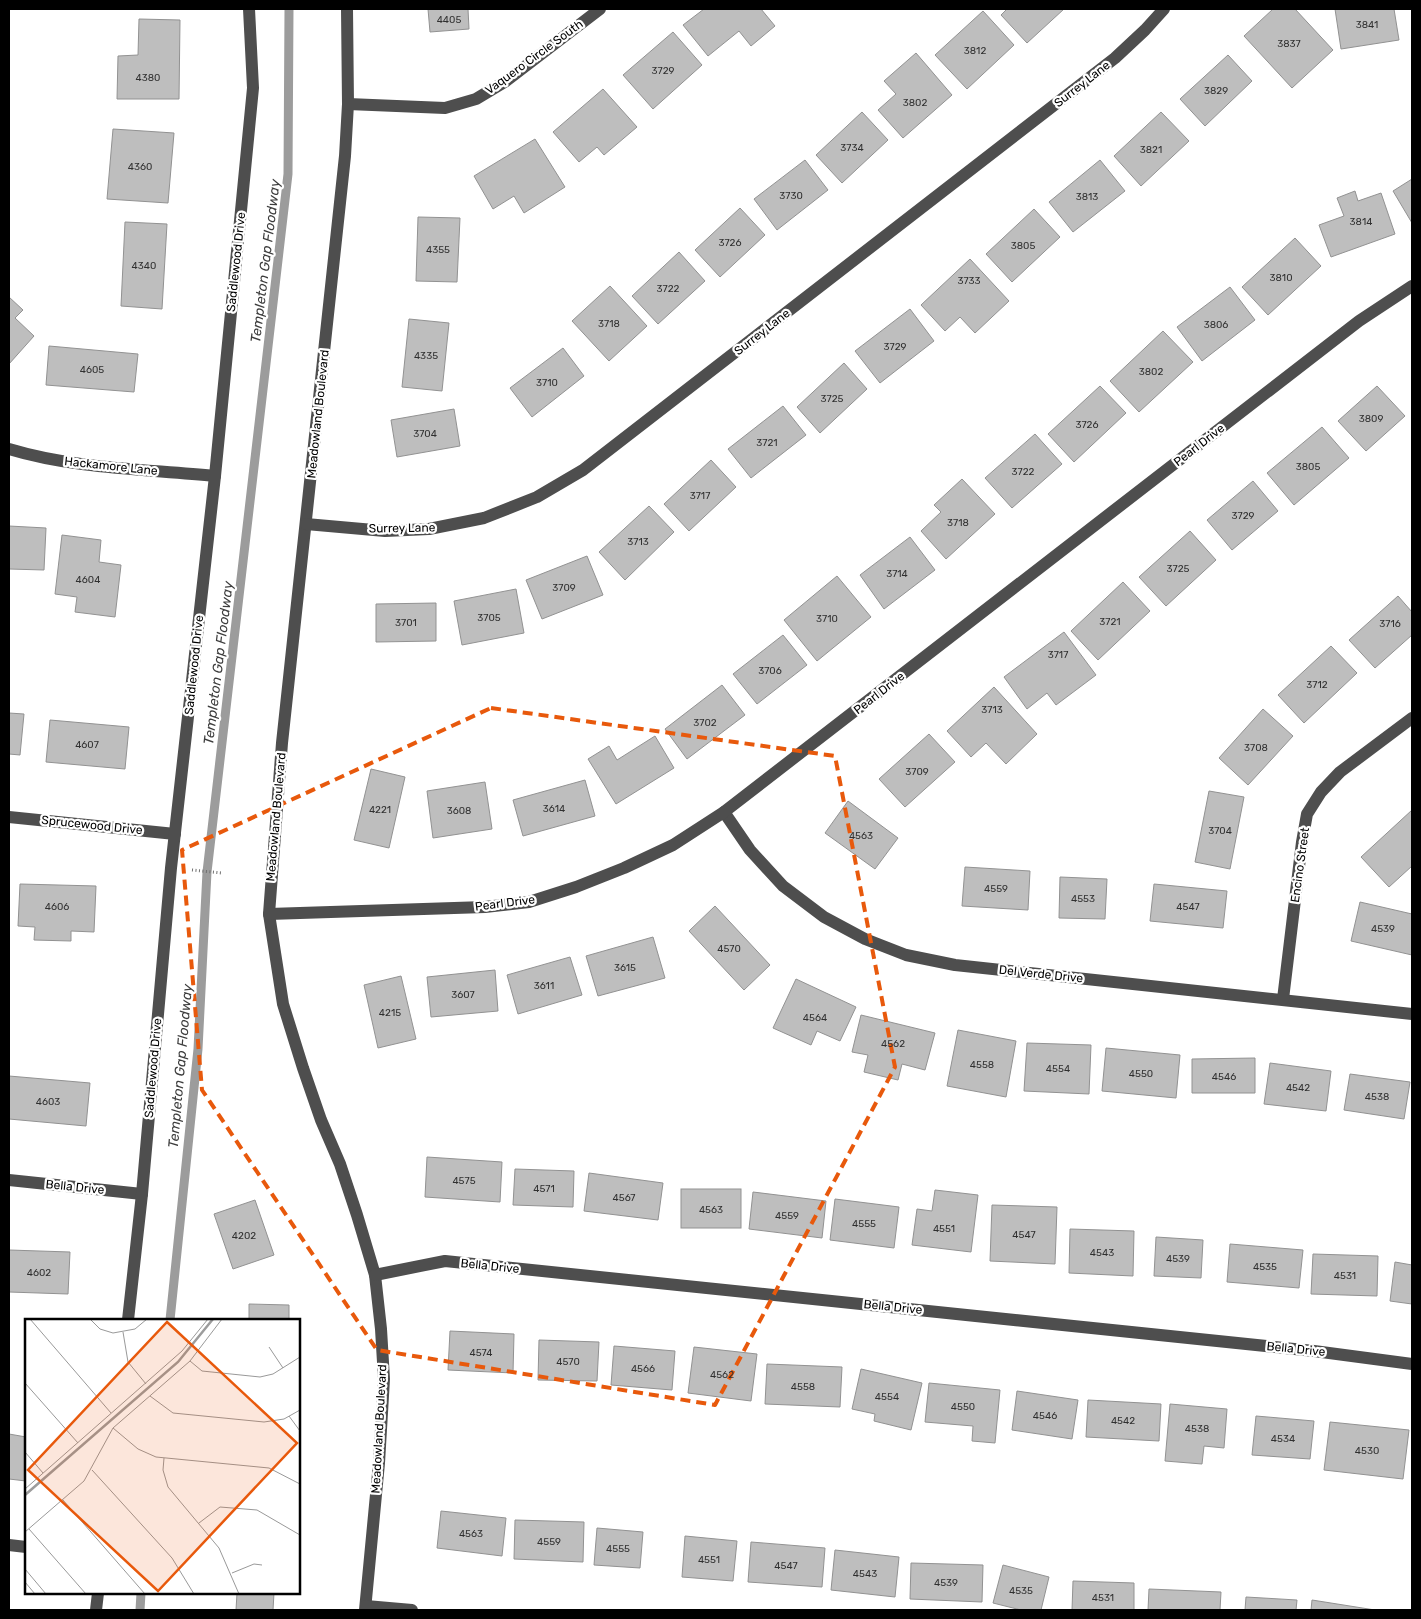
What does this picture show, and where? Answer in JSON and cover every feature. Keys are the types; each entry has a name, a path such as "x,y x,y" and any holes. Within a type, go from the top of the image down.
{"street":[{"name":"Saddlewood Drive","path":"128,1319 142,1194 171,868 215,476 254,88 249,9"},
{"name":"Meadowland Boulevard","path":"347,9 348,104 345,156 282,743 269,914 283,1004 321,1120 340,1164 375,1274 384,1379 379,1463 366,1608"},
{"name":"Vaquero Circle South","path":"348,104 445,108 476,99 506,81 600,9"},
{"name":"Surrey Lane","path":"306,524 385,531 429,529 484,518 537,497 583,470 1115,58 1164,9"},
{"name":"Pearl Drive","path":"269,914 485,907 528,902 576,887 624,868 673,845 724,812 1359,320 1412,286"},
{"name":"Hackamore Lane","path":"9,449 36,458 87,465 215,476"},
{"name":"Encino Street","path":"1283,999 1307,814 1321,792 1340,772 1412,718"},
{"name":"Del Verde Drive","path":"724,812 750,850 783,886 824,917 865,939 906,955 955,965 1412,1014"},
{"name":"Sprucewood Drive","path":"9,817 176,834"},
{"name":"Bella Drive","path":"9,1180 142,1194"},
{"name":"Bella Drive","path":"375,1274 445,1261 1294,1349 1412,1364"},
{"path":"9,1545 25,1547"},
{"path":"96,1610 98,1594"},
{"path":"366,1608 412,1610"}],"path":[{"path":"191,870 222,873"}],"highlighted area":[{"path":"491,708 835,756 895,1067 715,1405 377,1350 202,1090 182,850"}],"building":[{"path":"428,9 468,9 469,29 430,32"},
{"path":"704,9 761,9 775,26 751,46 739,31 708,56 683,25"},
{"path":"1007,9 1064,9 1027,43 1001,15"},
{"path":"1273,9 1295,9 1333,50 1292,88 1244,36"},
{"path":"1335,9 1394,9 1399,40 1341,49"},
{"path":"983,11 1014,45 967,89 935,55"},
{"path":"139,19 180,20 179,99 117,99 118,56 138,55"},
{"path":"673,32 702,65 653,109 623,75"},
{"path":"916,53 952,95 903,138 878,110 896,94 884,81"},
{"path":"1228,55 1252,81 1205,126 1180,99"},
{"path":"603,89 637,127 604,155 597,147 579,162 553,132"},
{"path":"862,112 888,140 842,183 816,155"},
{"path":"1161,112 1189,141 1141,186 1114,156"},
{"path":"113,129 174,133 168,203 107,199"},
{"path":"535,139 565,187 524,213 514,196 493,209 474,176"},
{"path":"805,160 828,190 777,230 754,199"},
{"path":"1100,160 1125,191 1073,232 1049,202"},
{"path":"1412,179 1412,223 1393,191"},
{"path":"1355,191 1358,201 1381,193 1395,234 1331,257 1319,225 1344,216 1337,198"},
{"path":"740,208 765,235 720,277 695,250"},
{"path":"1034,209 1060,237 1012,282 986,254"},
{"path":"418,217 460,218 457,282 416,281"},
{"path":"125,222 167,224 162,309 121,306"},
{"path":"1295,238 1321,266 1268,315 1242,287"},
{"path":"679,252 705,281 658,324 632,296"},
{"path":"970,259 1009,301 975,333 960,317 945,331 921,305"},
{"path":"610,286 647,326 609,361 572,321"},
{"path":"1230,287 1255,320 1202,361 1177,327"},
{"path":"9,297 23,310 15,318 34,336 9,364"},
{"path":"910,309 934,341 880,383 855,351"},
{"path":"409,319 449,323 442,391 402,387"},
{"path":"1163,331 1193,362 1139,412 1110,381"},
{"path":"49,346 138,354 134,392 46,385"},
{"path":"563,348 584,376 532,417 510,388"},
{"path":"844,363 867,389 820,433 797,407"},
{"path":"1100,386 1126,413 1074,462 1048,434"},
{"path":"1377,386 1405,416 1366,451 1338,421"},
{"path":"783,406 806,435 751,478 728,449"},
{"path":"454,409 460,446 397,457 391,420"},
{"path":"1322,427 1349,458 1294,505 1267,473"},
{"path":"1035,434 1062,464 1012,508 985,478"},
{"path":"711,460 736,487 689,531 664,504"},
{"path":"962,479 995,514 946,559 921,531 941,512 934,505"},
{"path":"1253,481 1278,511 1232,550 1207,520"},
{"path":"649,506 674,532 625,580 599,552"},
{"path":"9,526 46,528 44,570 9,569"},
{"path":"1190,531 1216,560 1166,606 1139,577"},
{"path":"62,535 101,540 99,562 121,565 115,617 75,612 77,597 55,594"},
{"path":"910,537 935,570 884,609 860,575"},
{"path":"587,556 603,595 542,619 526,580"},
{"path":"837,576 871,617 817,661 784,620"},
{"path":"1123,582 1150,611 1098,660 1071,631"},
{"path":"516,589 524,633 462,645 454,601"},
{"path":"1398,596 1412,612 1412,635 1375,668 1349,640"},
{"path":"436,603 436,641 376,642 376,604"},
{"path":"1064,632 1096,675 1056,705 1047,693 1027,709 1004,677"},
{"path":"783,635 807,665 757,704 733,674"},
{"path":"1331,646 1357,673 1304,723 1278,695"},
{"path":"722,685 745,715 687,759 665,729"},
{"path":"994,687 1037,734 1006,764 986,743 971,757 947,731"},
{"path":"1263,709 1293,736 1248,785 1219,758"},
{"path":"9,713 24,714 20,755 9,754"},
{"path":"50,720 129,727 125,769 46,762"},
{"path":"929,734 955,762 905,807 879,779"},
{"path":"655,736 674,768 616,804 588,759 609,746 617,760"},
{"path":"371,769 405,777 389,848 354,840"},
{"path":"585,780 595,816 523,836 513,800"},
{"path":"485,782 492,829 433,838 427,791"},
{"path":"1209,791 1244,797 1230,869 1195,862"},
{"path":"848,801 898,838 875,869 825,833"},
{"path":"1412,810 1412,866 1389,887 1361,857"},
{"path":"965,867 1030,871 1028,910 962,906"},
{"path":"1060,877 1107,879 1105,919 1059,918"},
{"path":"20,884 96,886 94,932 71,931 71,941 34,940 35,927 18,926"},
{"path":"1154,884 1227,891 1223,928 1150,921"},
{"path":"1360,902 1412,914 1412,955 1351,941"},
{"path":"715,906 770,965 744,990 689,931"},
{"path":"653,937 665,978 598,996 586,956"},
{"path":"570,957 582,995 518,1014 507,975"},
{"path":"495,970 498,1011 431,1017 427,977"},
{"path":"401,976 416,1039 378,1048 364,985"},
{"path":"796,979 856,1007 840,1041 817,1031 811,1045 773,1028"},
{"path":"861,1015 935,1033 925,1070 902,1064 898,1080 864,1072 868,1055 852,1052"},
{"path":"958,1030 1016,1041 1006,1097 947,1086"},
{"path":"1027,1043 1091,1045 1089,1094 1024,1091"},
{"path":"1106,1048 1180,1055 1176,1098 1102,1091"},
{"path":"1255,1058 1255,1093 1192,1093 1192,1059"},
{"path":"1270,1063 1331,1071 1326,1111 1264,1104"},
{"path":"1350,1074 1410,1082 1404,1119 1344,1110"},
{"path":"9,1076 90,1083 86,1126 9,1119"},
{"path":"427,1157 502,1162 500,1202 425,1197"},
{"path":"515,1169 574,1171 573,1207 513,1205"},
{"path":"589,1173 663,1183 658,1220 584,1211"},
{"path":"681,1189 741,1189 741,1228 681,1228"},
{"path":"935,1190 978,1195 971,1252 912,1245 917,1209 932,1211"},
{"path":"753,1192 826,1201 822,1238 749,1229"},
{"path":"835,1199 899,1207 894,1248 830,1240"},
{"path":"255,1200 274,1255 233,1269 214,1214"},
{"path":"992,1205 1057,1207 1055,1264 990,1261"},
{"path":"1070,1229 1134,1231 1133,1276 1069,1273"},
{"path":"1156,1237 1203,1240 1201,1278 1154,1276"},
{"path":"1230,1244 1303,1250 1299,1288 1227,1282"},
{"path":"9,1250 70,1252 68,1294 9,1292"},
{"path":"1313,1254 1378,1256 1377,1296 1311,1294"},
{"path":"1395,1262 1412,1265 1412,1304 1390,1301"},
{"path":"249,1304 289,1305 289,1319 249,1319"},
{"path":"450,1331 514,1334 513,1373 448,1370"},
{"path":"539,1340 599,1342 597,1381 538,1380"},
{"path":"614,1346 675,1351 672,1390 611,1385"},
{"path":"694,1347 757,1354 751,1401 688,1393"},
{"path":"767,1364 842,1367 840,1407 765,1404"},
{"path":"861,1369 922,1383 911,1430 874,1421 875,1414 852,1409"},
{"path":"929,1383 1000,1390 995,1443 972,1441 973,1426 925,1422"},
{"path":"1017,1391 1078,1400 1072,1439 1012,1430"},
{"path":"1088,1400 1161,1404 1159,1441 1086,1437"},
{"path":"1170,1404 1227,1409 1224,1448 1204,1446 1202,1464 1165,1461"},
{"path":"1256,1416 1314,1421 1310,1459 1252,1455"},
{"path":"1330,1422 1409,1430 1403,1479 1324,1470"},
{"path":"9,1434 25,1437 25,1481 9,1479"},
{"path":"441,1511 506,1518 502,1556 437,1548"},
{"path":"515,1520 584,1522 583,1562 514,1559"},
{"path":"597,1528 643,1532 640,1568 594,1565"},
{"path":"685,1536 737,1541 733,1581 682,1577"},
{"path":"751,1542 825,1548 822,1587 748,1582"},
{"path":"835,1550 899,1557 895,1597 831,1590"},
{"path":"911,1563 983,1565 982,1602 910,1599"},
{"path":"1003,1565 1049,1577 1041,1610 1021,1610 993,1603"},
{"path":"1073,1581 1134,1583 1134,1610 1072,1610"},
{"path":"1149,1589 1221,1592 1220,1610 1148,1610"},
{"path":"237,1594 274,1594 273,1610 236,1610"},
{"path":"1246,1597 1297,1600 1296,1610 1245,1610"},
{"path":"1312,1600 1375,1610 1311,1610"}],"waterway":[{"name":"Templeton Gap Floodway","path":"170,1319 198,1049 207,872 288,174 289,9"},
{"name":"Templeton Gap Floodway","path":"140,1610 141,1594"}]}
